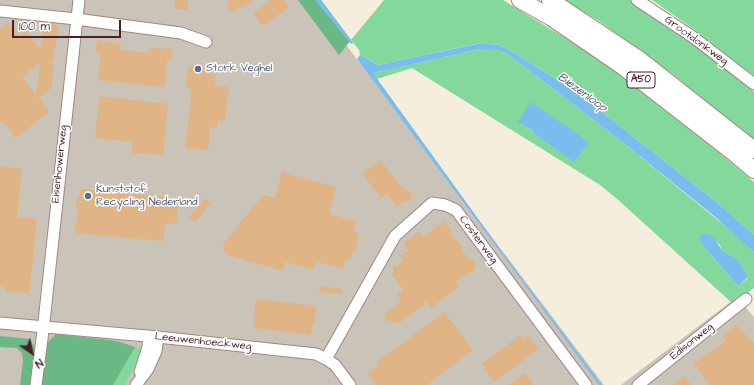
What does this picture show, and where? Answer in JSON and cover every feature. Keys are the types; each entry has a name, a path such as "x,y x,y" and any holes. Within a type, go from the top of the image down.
{"highway":[{"name":"A50","path":"520,0 552,18 622,66 754,170"},
{"name":"A50","path":"550,0 640,60 754,150"}],"street":[{"name":"Eisenhowerweg","path":"36,385 79,0"},
{"name":"Grootdonkweg","path":"637,0 693,37 754,84"},
{"path":"0,11 76,19 181,33 206,42"},
{"name":"Costerweg","path":"326,359 395,236 432,203 445,205 456,210 586,385"},
{"name":"Edisonweg","path":"638,385 746,299"},
{"name":"Leeuwenhoeckweg","path":"0,323 316,354 335,365 350,385"},
{"path":"136,385 148,369 156,351 153,337"}],"shaded area":[{"path":"0,0 312,0 604,385 0,385"},
{"path":"737,297 754,317 754,385 621,385"}],"green space":[{"path":"298,0 321,0 351,40 339,55"},
{"path":"384,0 503,0 562,36 612,69 660,104 754,182 754,235 719,204 579,94 513,52 499,45 480,43 378,65 360,55 359,50 351,40"},
{"path":"564,0 630,0 685,38 754,92 754,141 675,76 599,21"},
{"path":"652,0 754,0 754,76 695,30"},
{"path":"489,48 499,50 509,55 620,140 742,240 754,252 754,288 735,303 732,303 600,185 412,68 377,79 372,73","holes":["530,103 550,116 535,134 531,129","698,238 719,244 723,251 738,260 748,278 738,286"]},
{"path":"56,334 117,341 135,347 113,385 41,385 45,345"},
{"path":"0,336 30,339 34,346 35,356 32,385 20,385 23,360 22,353 17,348 0,347"},
{"path":"135,347 142,348 125,385 113,385"}],"water":[{"path":"315,0 321,0 353,43 351,44"},
{"path":"481,43 499,45 513,52 579,94 719,204 754,235 754,252 714,216 620,140 509,55 499,50 480,49 373,73 500,249 602,385 599,385 357,59 360,55 378,65"},
{"path":"530,102 575,132 588,143 574,162 535,134 531,129 518,122"},
{"path":"703,233 711,235 723,251 738,260 748,277 738,286 698,238"}],"building":[{"path":"175,0 188,0 187,10 174,8"},
{"path":"228,0 252,0 243,7 238,6 238,11 230,10 230,6 227,6"},
{"path":"271,0 284,0 289,7 263,26 253,13"},
{"path":"8,22 20,36 26,31 41,50 44,26 47,23 55,24 58,27 55,49 53,52 54,59 51,64 54,66 51,88 38,98 49,112 16,138 2,121 0,123 0,29","holes":["40,63 36,95 22,77"]},
{"path":"97,40 121,44 120,50 149,53 149,48 173,49 172,61 167,60 164,87 98,80 101,53 96,52"},
{"path":"189,65 206,67 205,73 216,74 215,85 229,87 225,121 218,120 217,128 210,127 208,150 185,148 192,88 186,87"},
{"path":"100,96 168,104 163,155 132,153 133,142 95,138"},
{"path":"380,160 403,189 411,193 412,199 407,202 404,201 397,207 387,193 381,198 362,173"},
{"path":"0,166 22,169 17,217 37,219 29,294 5,291 6,287 0,286"},
{"path":"282,172 336,187 329,214 356,221 353,232 359,234 356,250 354,250 351,260 346,259 343,269 315,261 313,270 285,262 283,271 225,254 223,244 263,195 275,198"},
{"path":"80,189 168,197 167,206 178,207 176,224 165,223 163,241 75,233 78,208 76,208 77,197 79,197"},
{"path":"205,198 211,203 195,222 189,217"},
{"path":"444,222 450,228 451,234 455,240 460,243 467,257 473,260 476,267 472,272 455,282 459,287 431,308 425,299 424,307 421,307 399,323 385,320 387,309 390,310 401,302 397,295 403,289 395,278 392,277 394,266 397,266 404,261 400,256 408,251 403,244 419,232 423,237"},
{"path":"320,286 343,289 343,294 319,292"},
{"path":"256,299 316,306 314,326 312,325 311,335 253,328"},
{"path":"444,312 473,350 427,385 376,385 368,373 378,366 376,363"},
{"path":"736,325 754,344 754,385 710,385 694,364 726,340 722,336"},
{"path":"521,335 524,339 529,336 538,349 494,382 481,364"},
{"path":"525,373 534,385 508,385"},
{"path":"684,376 691,385 672,385"}],"place":[{"name":"Stork Veghel","path":"198,69"},
{"name":"Kunststof Recycling Nederland","path":"88,196"}],"water label":[{"name":"Biezenloop","path":"582,93"}]}
